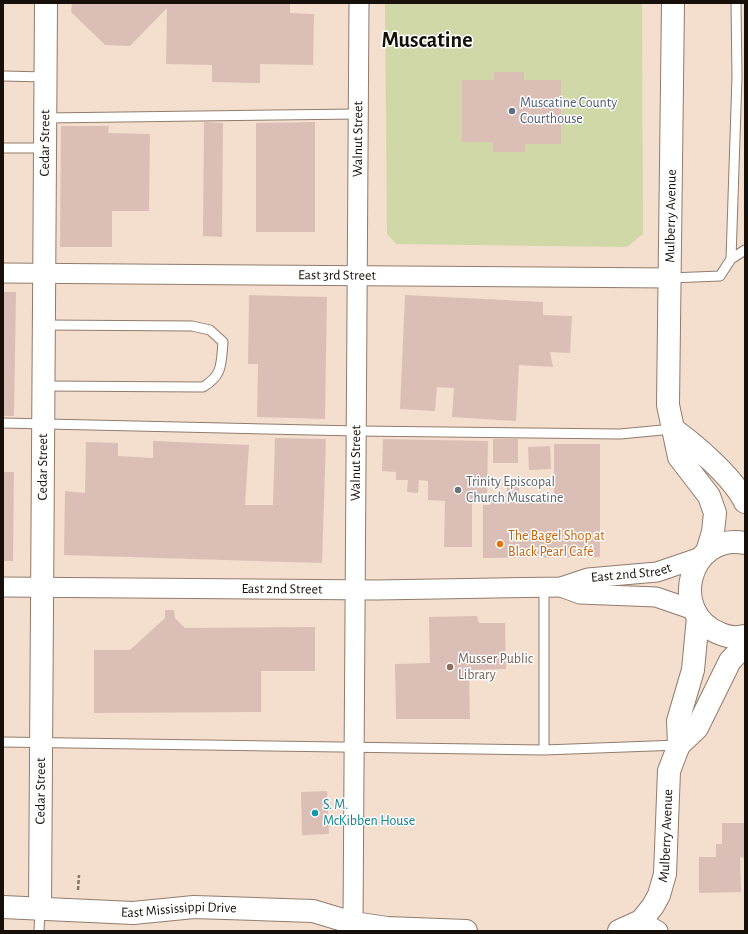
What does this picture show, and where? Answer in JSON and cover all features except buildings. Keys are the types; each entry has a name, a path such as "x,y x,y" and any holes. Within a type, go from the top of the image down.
{"main road":[{"name":"Cedar Street","path":"40,909 46,3"},
{"name":"Mulberry Avenue","path":"649,926 653,906 659,895 665,874 669,771 679,745 678,722 693,670 696,614 690,597 690,583 694,569 704,555 713,532 715,512 709,496 679,456 668,405 673,3"},
{"path":"673,429 695,446 712,462 745,502"},
{"path":"704,555 718,546 730,542 745,543"},
{"path":"696,614 705,625 714,632 727,636 745,636"},
{"name":"Mulberry Avenue","path":"679,745 697,728 730,661 745,645"},
{"name":"East Mississippi Drive","path":"3,907 133,913 194,907 243,907 313,911 353,924 388,928 466,931"},
{"name":"East Mississippi Drive","path":"324,931 353,924"},
{"path":"619,931 649,926"}],"street":[{"name":"Walnut Street","path":"353,924 359,3"},
{"name":"East 3rd Street","path":"3,273 670,278"},
{"name":"East 2nd Street","path":"553,588 588,578 657,572 704,555"},
{"name":"East 2nd Street","path":"3,587 356,590 553,588 580,594 656,597 696,614"}],"lane":[{"path":"731,259 741,74 736,3"},
{"path":"3,76 46,77"},
{"path":"46,118 358,114"},
{"path":"3,148 45,148"},
{"path":"670,278 720,276 731,259 745,250"},
{"path":"44,325 192,326 210,330 223,342 221,370 213,382 203,387 44,386"},
{"path":"3,423 356,431 620,434 673,429"},
{"path":"544,750 553,588"},
{"path":"3,742 544,750 679,745"},
{"name":"Cedar Street","path":"39,931 40,909"}],"path":[{"path":"78,894 79,875"}],"green space":[{"path":"385,3 642,3 643,234 627,247 396,244 387,234"}],"place":[{"name":"Muscatine County Courthouse","path":"512,111"},
{"name":"Trinity Episcopal Church Muscatine","path":"458,490"},
{"name":"The Bagel Shop at Black Pearl Café","path":"500,544"},
{"name":"Musser Public Library","path":"450,667"},
{"name":"S. M. McKibben House","path":"315,813"}],"district":[{"name":"Muscatine","path":"427,40"}]}
